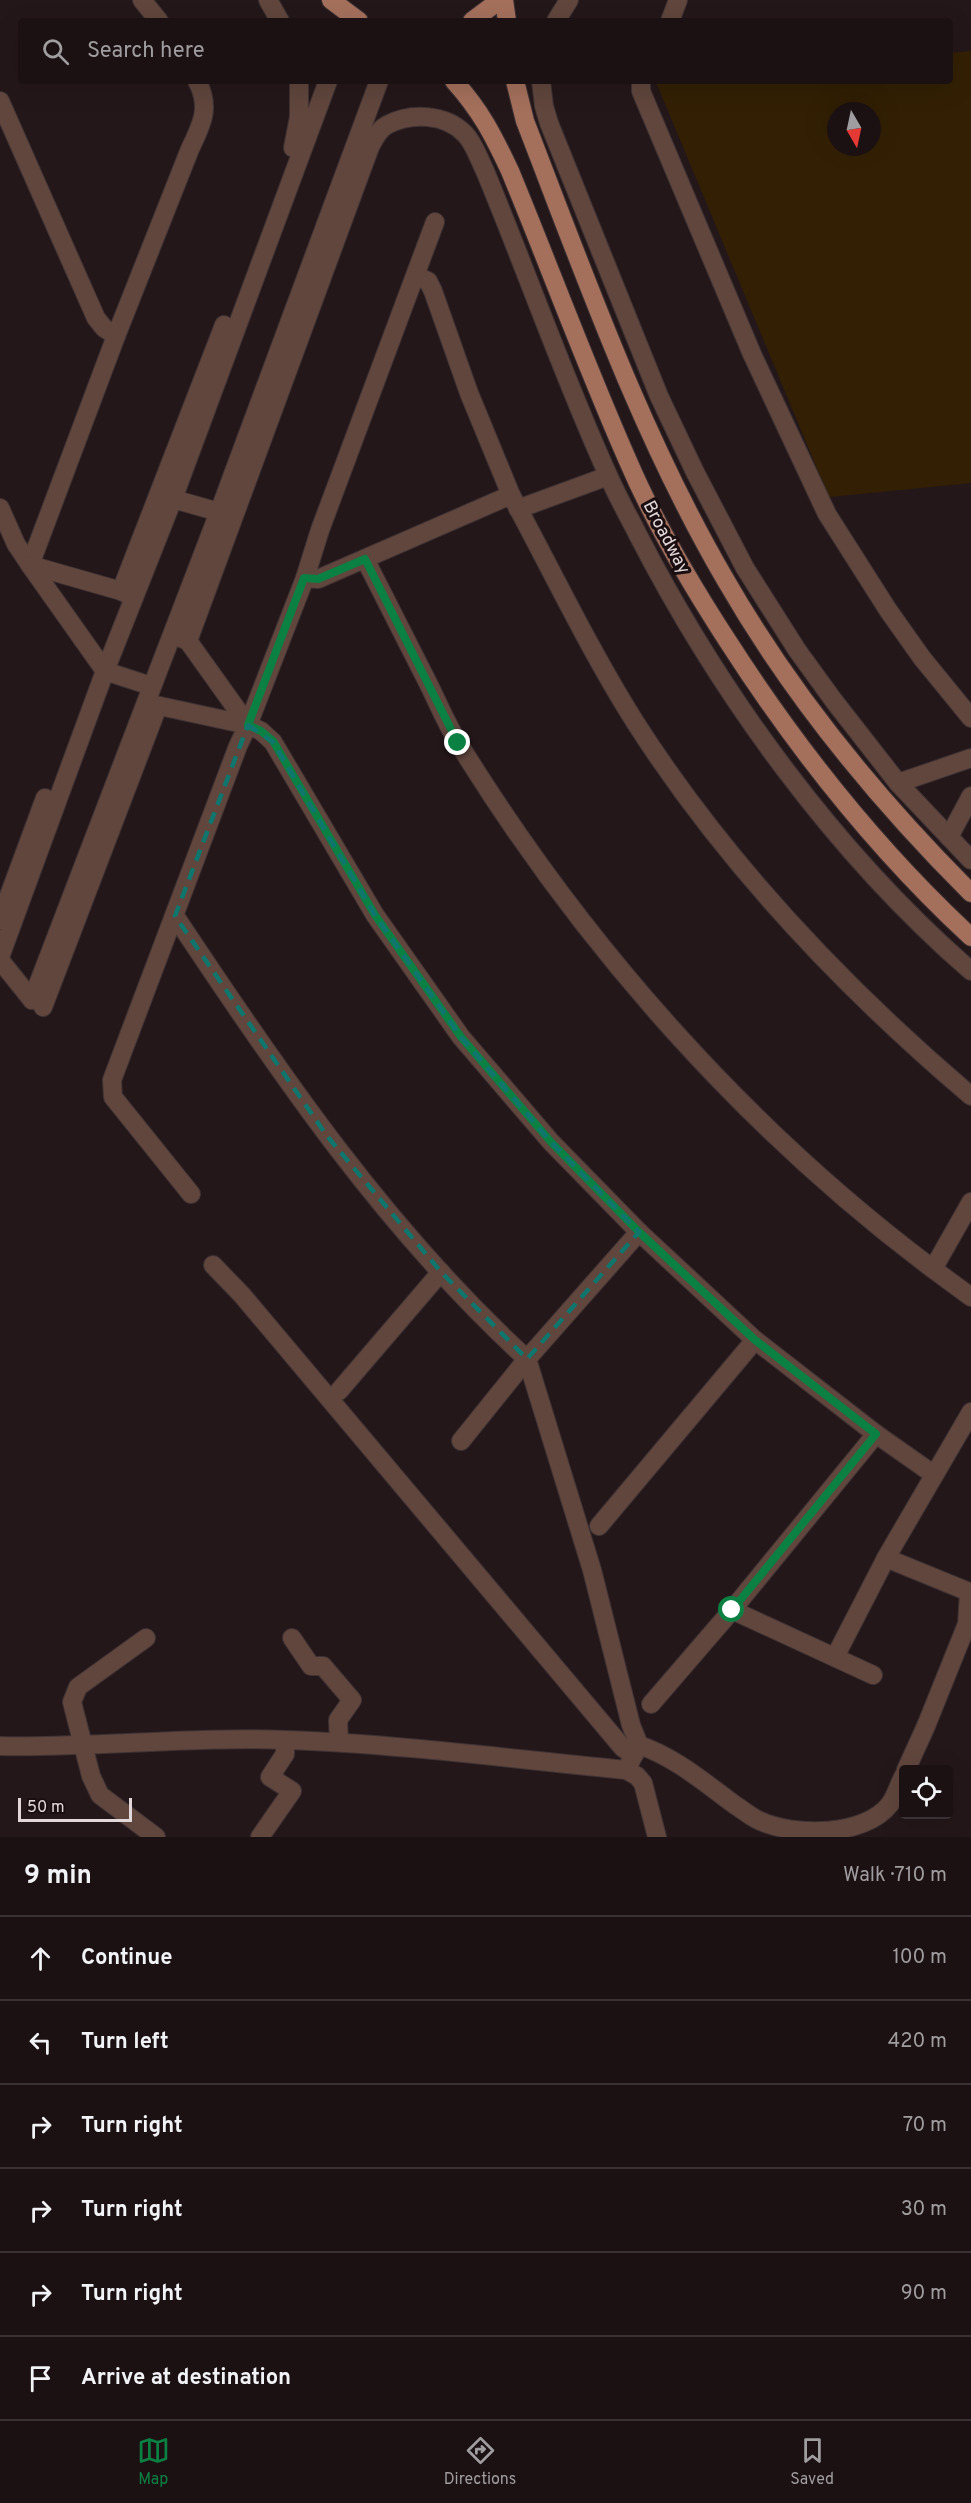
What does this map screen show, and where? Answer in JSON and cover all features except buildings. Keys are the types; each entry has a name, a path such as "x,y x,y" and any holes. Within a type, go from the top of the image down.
{"main road":[{"path":"331,0 352,18"},
{"path":"476,18 502,0 506,18"},
{"name":"Broadway","path":"457,84 475,104 491,129 531,220 628,462 695,590 770,707 832,789 865,828 971,937"},
{"name":"Broadway","path":"516,84 525,121 643,418 725,580 796,688 860,774 971,893"}],"street":[{"path":"142,0 157,18"},
{"path":"153,0 158,18"},
{"path":"268,0 278,18"},
{"path":"558,18 569,0"},
{"path":"671,18 678,0"},
{"path":"30,564 116,336 190,149 204,121 206,106 199,84"},
{"path":"299,84 300,117 291,152 127,595 105,671 0,959 38,1004 151,699 180,638 363,163 376,135 385,126 411,118 435,118 459,128 468,136 510,231 608,476 662,582 695,637 749,719 803,791 878,880 971,971"},
{"path":"127,595 173,499 327,84"},
{"path":"180,638 219,512 378,84"},
{"path":"541,84 549,123 659,396 694,472 746,568 814,674 898,783 971,861"},
{"path":"641,84 641,91 739,322 827,514 895,620 971,718"},
{"path":"0,101 96,318 104,328 116,336"},
{"path":"562,214 583,205"},
{"path":"510,231 531,220"},
{"path":"191,1194 113,1097 112,1080 304,578 435,222"},
{"path":"416,276 428,281 469,393 514,502 555,582 635,722 684,794 808,943 872,1008 971,1096"},
{"path":"304,578 318,579 514,502 608,476"},
{"path":"173,499 219,512"},
{"path":"0,508 16,544 105,671 151,699 248,725 261,731 273,741 375,915 461,1037 551,1142 639,1232 755,1340 876,1434 933,1474"},
{"path":"365,559 458,743 568,904 651,1005 725,1086 866,1217 971,1297"},
{"path":"30,564 127,595"},
{"path":"180,638 248,725"},
{"path":"796,688 814,674"},
{"path":"1,914 86,688 97,691"},
{"path":"749,719 770,707"},
{"path":"898,783 971,758"},
{"path":"948,837 971,796"},
{"path":"175,916 250,1028 327,1136 441,1272 527,1359 592,1570 631,1725 637,1776 643,1783 657,1837"},
{"path":"933,1269 971,1202"},
{"path":"461,1441 527,1359 639,1232"},
{"path":"213,1265 242,1295 623,1748 633,1757"},
{"path":"339,1391 441,1272"},
{"path":"599,1526 755,1340"},
{"path":"835,1657 886,1558 971,1412"},
{"path":"651,1704 732,1610 876,1434"},
{"path":"886,1558 969,1592 967,1624 927,1726 908,1765"},
{"path":"732,1610 873,1675"},
{"path":"146,1638 78,1688 72,1702 91,1776 100,1795 156,1837"},
{"path":"292,1638 311,1666 323,1666 352,1700 338,1720 339,1742"},
{"path":"0,1746 51,1747 176,1740 285,1740 633,1757 659,1751 758,1820 780,1828 809,1832 861,1831 890,1804 899,1784"},
{"path":"260,1837 292,1791 270,1777 285,1754 285,1740"}],"highlighted area":[{"path":"248,725 273,742 375,915 461,1037 551,1142 639,1232 527,1359 441,1272 327,1136 175,916"}],"shaded area":[{"path":"971,51 971,483 829,497 657,84 953,84 953,53"}],"route":[{"path":"458,743 365,559 318,579 304,578 248,725 261,731 273,741 375,915 461,1037 551,1142 639,1232 755,1340 876,1434 732,1610"}]}
